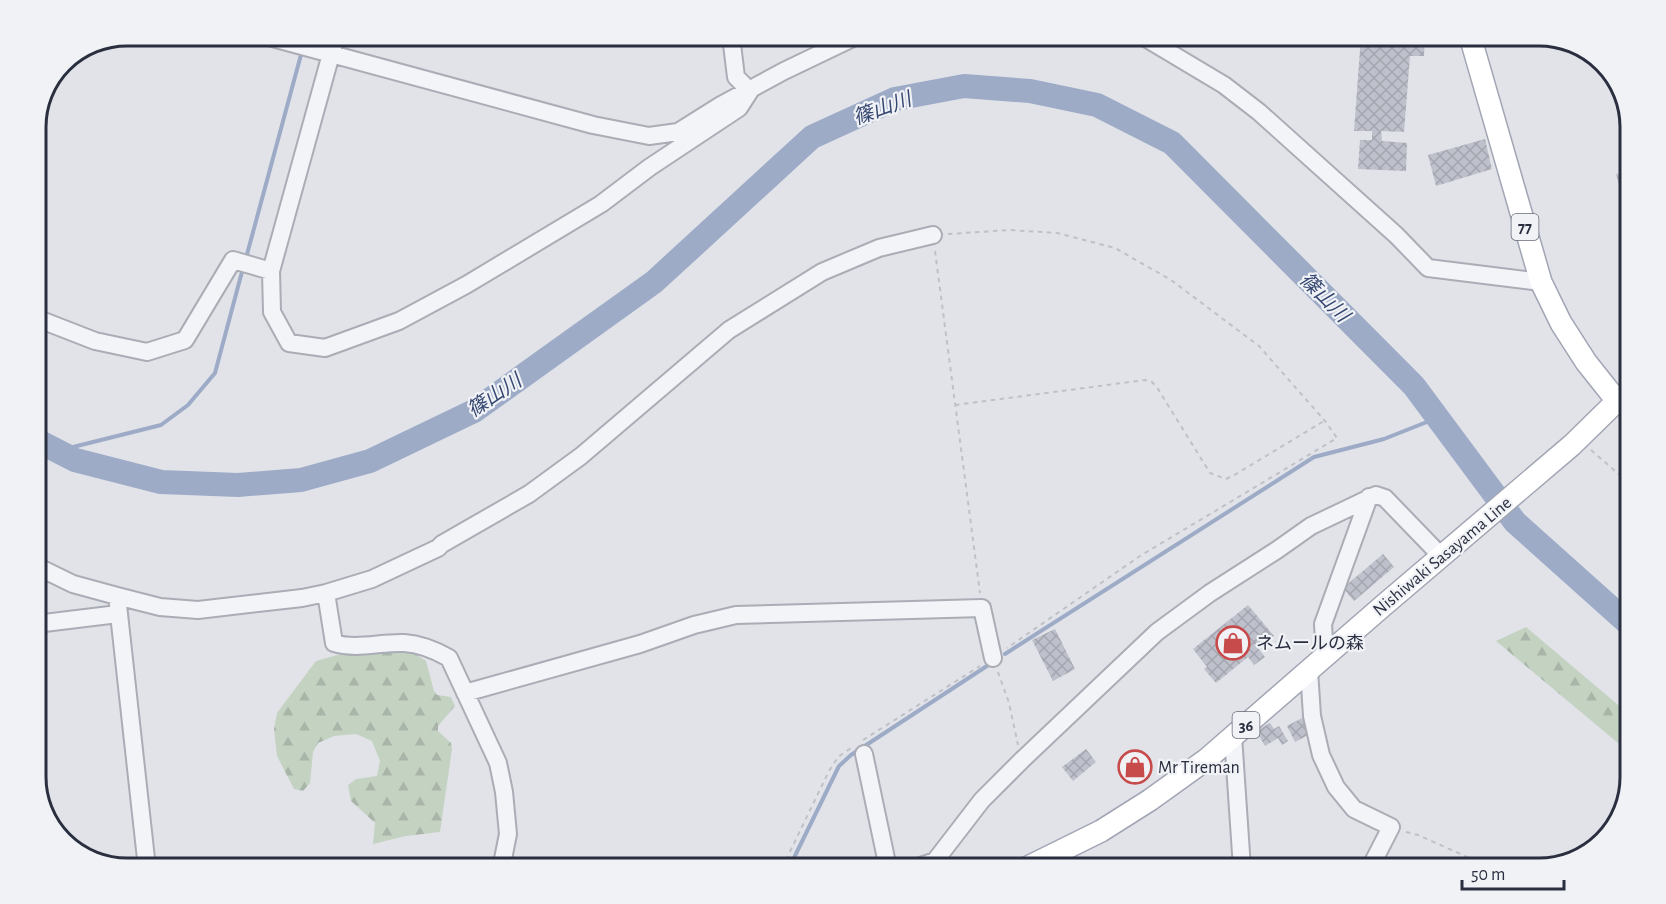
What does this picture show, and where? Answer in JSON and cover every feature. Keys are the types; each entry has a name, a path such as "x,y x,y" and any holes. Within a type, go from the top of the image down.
{"main road":[{"name":"77","path":"1473,46 1540,282 1579,352 1619,392"},
{"name":"Nishiwaki Sasayama Line","path":"1048,857 1101,831 1150,800 1207,759 1575,442 1619,399"}],"street":[{"path":"302,46 593,125 650,135 678,132 721,105 836,46"},
{"path":"334,46 271,271 272,312 289,343 325,348 399,321 466,285 601,204 650,167 739,108 750,91"},
{"path":"732,46 736,77 750,91"},
{"path":"1159,46 1224,85 1259,112 1396,235 1428,268 1540,282"},
{"path":"47,571 73,584 160,608 198,610 302,598 372,579 438,548 529,494 581,456 729,330 822,272 879,248 933,235"},
{"path":"47,322 95,341 147,352 185,340 233,260 271,271"},
{"path":"941,857 982,800 1157,632 1210,593 1311,526 1376,495 1385,498 1444,555"},
{"path":"1369,497 1323,624 1312,716 1321,755 1336,787 1354,809 1391,827 1376,857"},
{"path":"326,593 334,643 344,646 406,643 435,650 449,658 498,763 504,792 507,834 504,857"},
{"path":"117,596 146,857"},
{"path":"465,693 640,644 694,625 736,615 982,608 993,658"},
{"path":"47,623 118,614"},
{"path":"1233,736 1241,857"},
{"path":"864,754 886,857"}],"path":[{"path":"982,608 933,235 1010,230 1058,233 1115,248 1172,280 1259,346 1325,421 1337,438 1140,556 993,658 1009,704 1022,760"},
{"path":"955,405 1145,380 1152,382 1158,389 1210,473 1226,479 1325,421"},
{"path":"1575,442 1620,476"},
{"path":"1391,827 1418,835 1467,857"}],"green space":[{"path":"1526,627 1620,706 1620,745 1496,641"},
{"path":"366,647 414,653 426,661 437,695 451,697 455,706 438,726 438,731 451,743 452,749 440,832 406,836 373,844 375,823 351,801 348,785 356,779 377,776 380,761 372,741 356,734 334,736 318,743 313,752 310,783 303,791 294,789 277,756 274,729 277,713 316,661"}],"building":[{"path":"1360,46 1424,46 1424,56 1410,56 1404,132 1381,131 1382,141 1407,143 1406,171 1358,169 1360,140 1372,140 1372,131 1354,131"},
{"path":"1485,139 1492,169 1436,186 1428,155"},
{"path":"1383,554 1394,567 1354,601 1343,588"},
{"path":"1248,605 1274,636 1258,648 1265,657 1254,665 1248,657 1216,683 1204,669 1207,667 1193,649"},
{"path":"1055,629 1075,669 1053,681 1032,640"},
{"path":"1302,718 1310,734 1295,742 1287,726"},
{"path":"1270,723 1274,729 1279,726 1288,741 1282,745 1278,738 1265,746 1256,731"},
{"path":"1086,749 1096,762 1073,781 1062,767"},
{"path":"1128,755 1149,770 1142,778 1121,763"}],"waterway":[{"path":"246,258 302,51"},
{"name":"篠山川","path":"47,446 75,460 161,482 238,485 301,480 370,461 474,411 654,282 812,137 895,99 964,86 1030,91 1097,105 1172,143 1414,386 1515,522 1620,616"},
{"path":"57,451 161,425 188,405 215,373 243,268"},
{"path":"1005,654 1314,457 1384,439 1437,418"},
{"path":"794,857 839,766 851,755 993,662"}],"place":[{"name":"ネムールの森","path":"1233,643"},
{"name":"Mr Tireman","path":"1135,767"}]}
